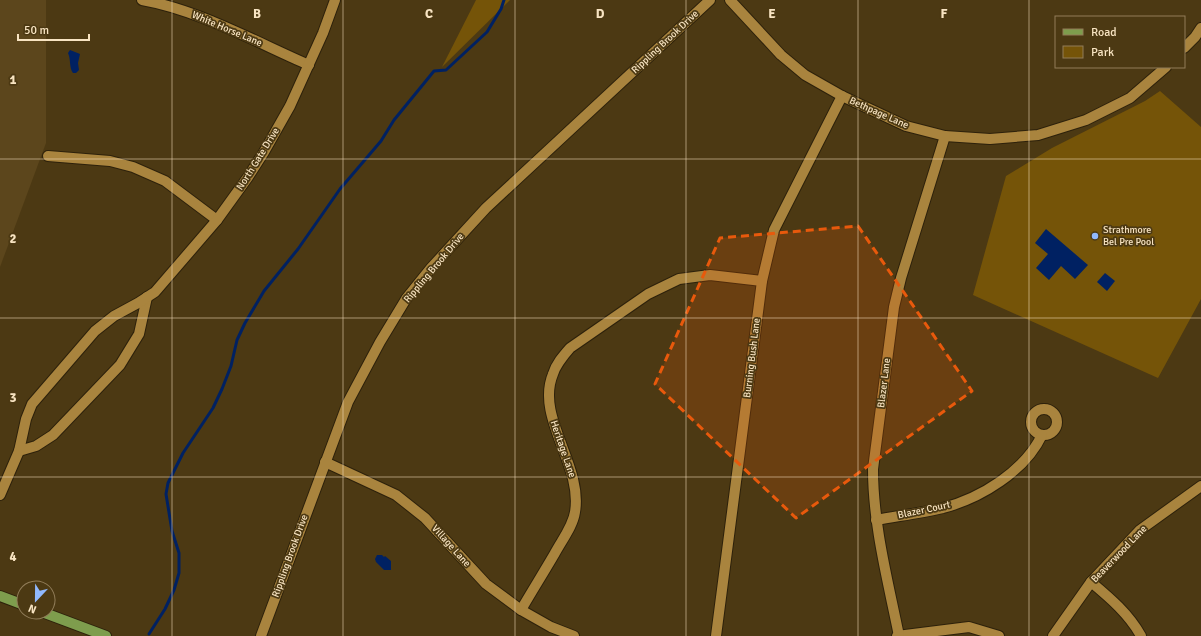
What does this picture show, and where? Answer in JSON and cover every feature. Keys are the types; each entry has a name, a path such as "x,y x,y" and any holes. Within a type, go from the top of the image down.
{"main road":[{"path":"0,596 16,602"},
{"path":"56,617 106,636"}],"street":[{"name":"White Horse Lane","path":"142,0 161,3 203,18 309,65"},
{"name":"North Gate Drive","path":"0,495 19,451 26,418 32,404 95,331 114,316 138,304 155,292 217,220 248,177 290,106 323,33 335,0"},
{"name":"Rippling Brook Drive","path":"260,636 348,402 380,342 406,299 431,268 486,208 710,0"},
{"name":"Bethpage Lane","path":"730,0 781,55 805,75 842,96 906,126 945,136 990,139 1038,135 1086,120 1130,98 1165,68"},
{"path":"1185,47 1195,37 1201,28"},
{"name":"Burning Bush Lane","path":"716,636 762,281 774,230 842,96"},
{"name":"Blazer Lane","path":"898,636 876,520 873,494 874,469 894,307 901,278 945,136"},
{"path":"48,156 110,161 134,167 165,181 217,220"},
{"name":"Heritage Lane","path":"521,610 568,532 575,513 576,489 572,472 551,415 549,389 552,374 560,360 570,348 648,294 679,279 710,275 762,281"},
{"path":"19,451 36,446 53,435 120,365 139,334 147,297"},
{"name":"Blazer Court","path":"876,520 944,508 976,496 1001,481 1018,468 1037,446 1042,435"},
{"name":"Village Lane","path":"325,462 396,495 425,518 486,584 521,610 551,627 574,636"},
{"name":"Beaverwood Lane","path":"1053,636 1091,582 1140,530 1192,491 1201,486"},
{"path":"1091,582 1114,601 1136,627 1141,636"},
{"path":"898,636 969,627 999,636"}],"highlighted area":[{"path":"858,226 972,391 796,518 655,384 720,238"}],"shaded area":[{"path":"0,0 46,0 46,143 0,267"}],"green space":[{"path":"476,0 510,0 442,67"},
{"name":"Strathmore Bel Pre Pool","path":"1160,91 1201,127 1201,299 1158,378 973,295 1006,176 1052,148 1145,101"}],"water":[{"path":"70,50 80,54 78,63 79,70 76,73 73,73 71,69 68,53"},
{"path":"1046,229 1088,265 1075,279 1061,266 1049,280 1036,268 1048,254 1035,243"},
{"path":"1105,273 1115,281 1107,291 1097,282"},
{"path":"377,555 385,556 391,561 391,570 384,570 376,562 375,559"}],"waterway":[{"path":"149,634 165,609 174,590 179,573 179,553 172,531 166,494 168,483 183,453 213,408 231,366 237,340 245,323 264,291 298,249 340,189 381,141 394,120 434,71 446,70 487,32 501,9 504,0"}],"place":[{"name":"Strathmore Bel Pre Pool","path":"1095,236"}]}
